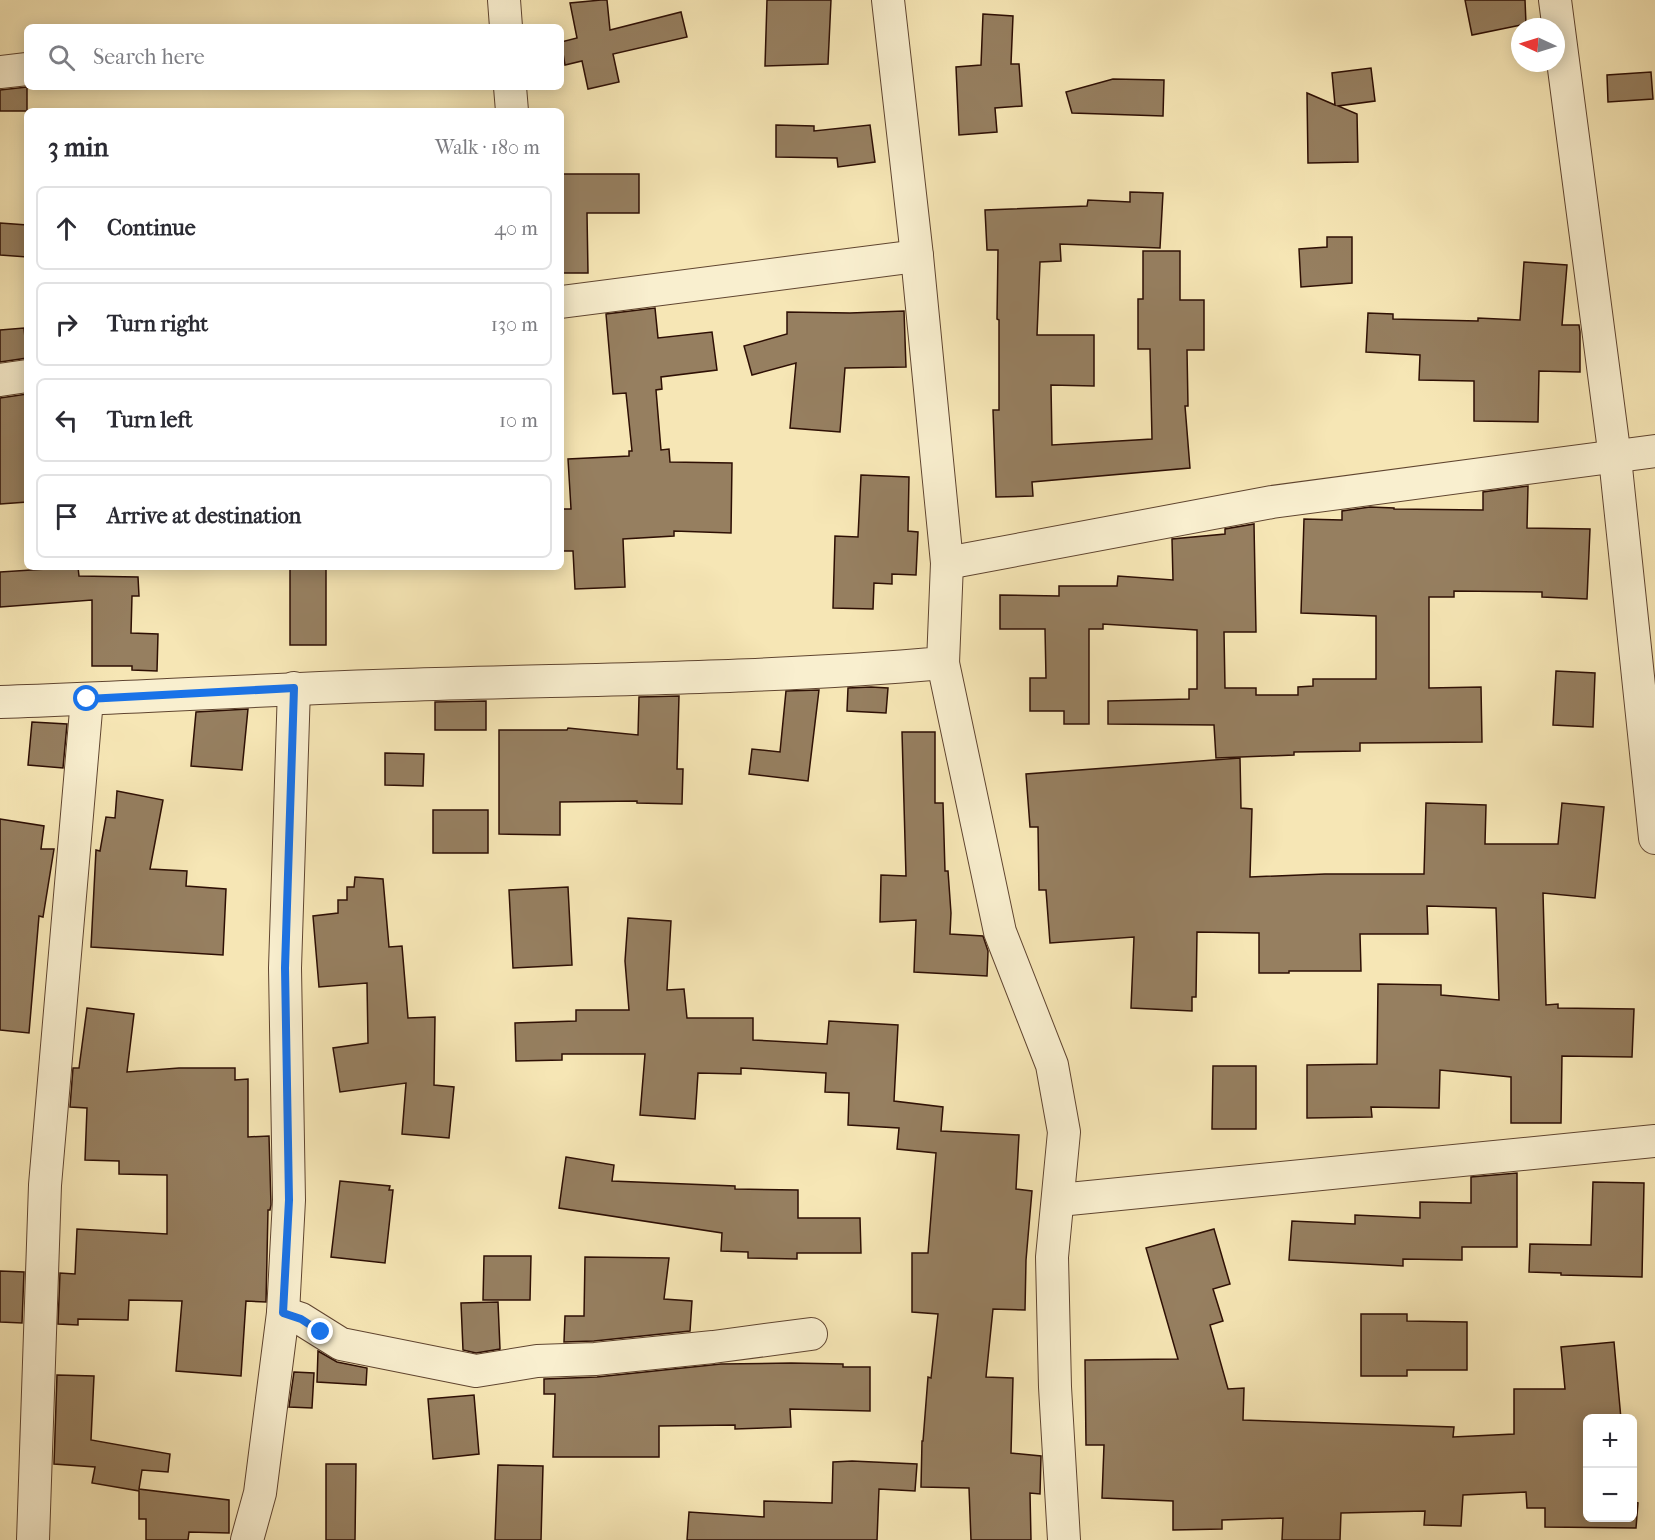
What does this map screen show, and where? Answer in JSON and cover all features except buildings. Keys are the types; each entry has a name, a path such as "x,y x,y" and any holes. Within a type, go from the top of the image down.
{"street":[{"path":"504,0 506,24"},
{"path":"888,0 947,563 943,663 1000,932 1052,1065 1064,1132 1052,1257 1055,1387 1064,1540"},
{"path":"1556,0 1615,458 1655,838"},
{"path":"0,72 24,69"},
{"path":"510,90 512,108"},
{"path":"564,302 916,256"},
{"path":"0,380 24,376"},
{"path":"947,563 1272,502 1655,451"},
{"path":"0,702 294,688 843,672 943,663"},
{"path":"247,1540 260,1493 283,1313 289,1200 285,968 294,688"},
{"path":"33,1540 45,1185 87,699"},
{"path":"1059,1200 1655,1141"},
{"path":"283,1313 301,1319 341,1344 476,1371 537,1361 596,1359 811,1334"}],"route":[{"path":"87,699 294,688 285,968 289,1200 283,1313 301,1319 321,1332"}]}
